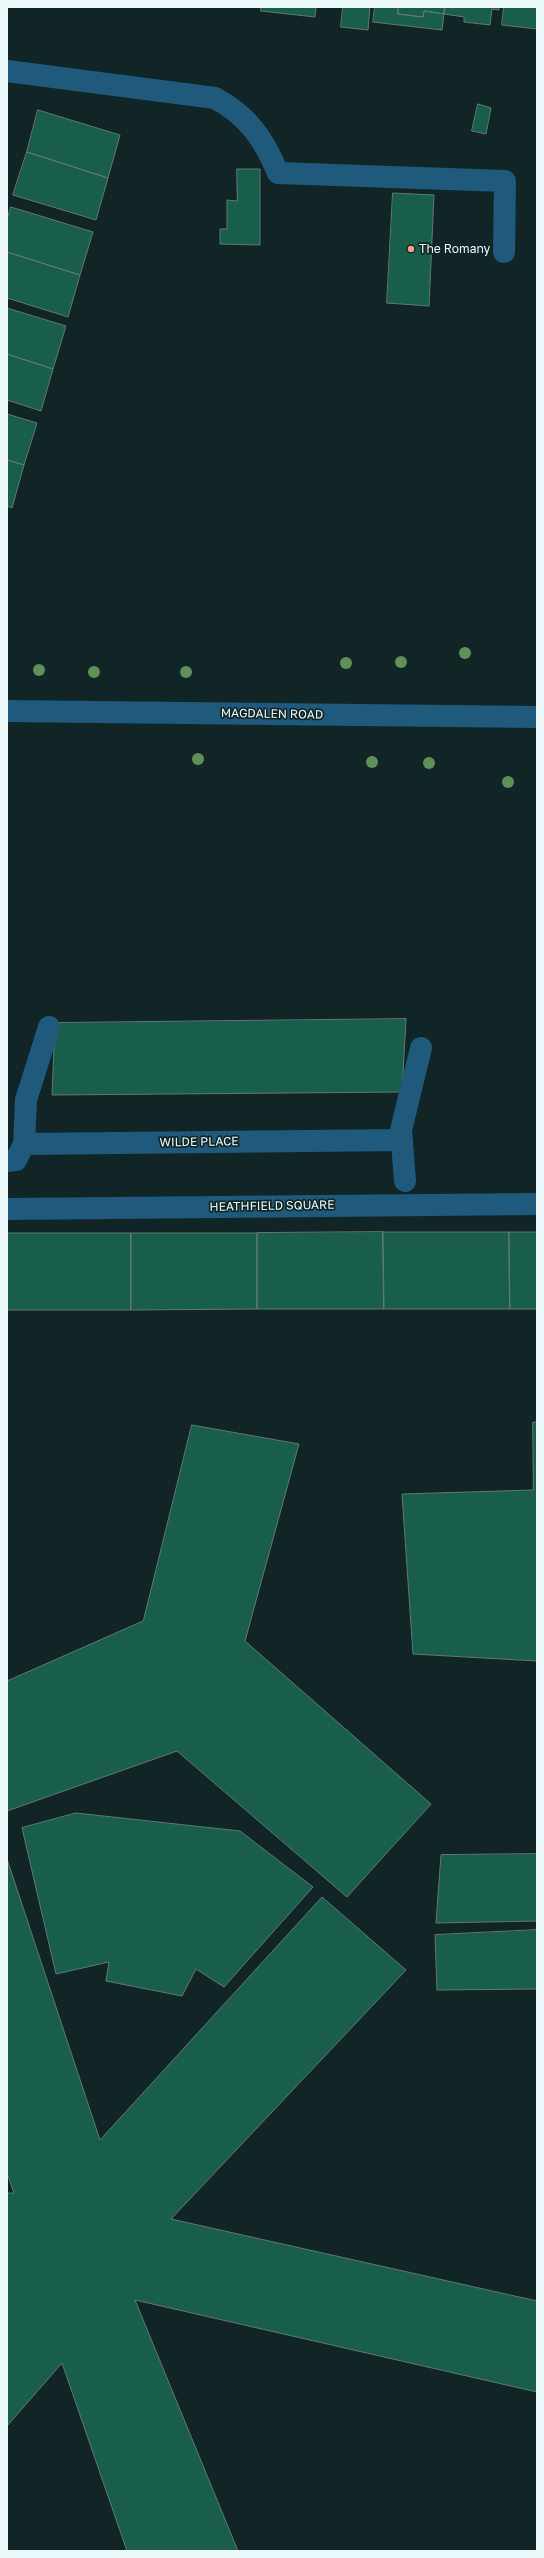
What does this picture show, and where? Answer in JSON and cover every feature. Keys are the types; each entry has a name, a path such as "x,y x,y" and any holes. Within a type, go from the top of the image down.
{"street":[{"path":"7,71 214,98 235,109 250,124 267,146 278,173 505,181 504,252"},
{"name":"MAGDALEN ROAD","path":"7,711 537,717"},
{"path":"7,1160 16,1160 24,1144 26,1100 49,1027"},
{"path":"405,1181 401,1130 421,1048"},
{"name":"WILDE PLACE","path":"24,1144 402,1140"},
{"name":"HEATHFIELD SQUARE","path":"7,1209 537,1204"}],"building":[{"path":"261,7 316,7 315,17 261,11"},
{"path":"343,7 370,7 368,30 341,27"},
{"path":"375,7 398,7 398,14 423,17 424,11 444,14 442,30 373,22"},
{"path":"398,7 445,7 444,14 424,11 423,17 398,14"},
{"path":"445,7 499,7 499,10 492,9 490,25 464,22 464,17 444,14"},
{"path":"504,7 537,7 537,29 502,25"},
{"path":"478,104 491,108 486,134 472,131"},
{"path":"38,110 120,135 108,178 27,152"},
{"path":"27,152 108,178 96,220 13,195"},
{"path":"237,169 260,169 260,245 220,244 220,229 227,229 227,200 237,201"},
{"name":"The Romany","path":"393,193 434,195 429,306 387,303"},
{"path":"11,207 93,232 80,275 7,252 7,220"},
{"path":"7,252 80,275 68,317 7,298"},
{"path":"7,308 66,326 53,369 7,354"},
{"path":"7,354 53,369 41,411 7,400"},
{"path":"7,414 37,423 24,465 7,460"},
{"path":"7,460 24,465 12,508 7,506"},
{"path":"406,1019 402,1092 52,1095 55,1023"},
{"path":"383,1232 384,1309 257,1309 257,1233"},
{"path":"383,1232 509,1232 510,1309 384,1309"},
{"path":"509,1232 537,1232 537,1309 510,1309"},
{"path":"7,1233 131,1233 131,1310 7,1310"},
{"path":"131,1233 257,1233 257,1309 131,1310"},
{"path":"533,1422 537,1422 537,1661 413,1654 402,1494 533,1490"},
{"path":"192,1425 299,1444 245,1641 431,1804 347,1897 177,1751 7,1811 7,1681 143,1621"},
{"path":"76,1813 240,1831 313,1887 224,1987 196,1969 182,1996 106,1981 109,1962 56,1974 22,1828"},
{"path":"537,1854 537,1921 436,1923 441,1855"},
{"path":"7,1859 100,2140 322,1897 406,1970 171,2219 537,2301 537,2392 135,2300 238,2551 127,2551 62,2363 7,2426 7,2193 14,2193 7,2173"},
{"path":"537,1930 537,1989 437,1990 435,1935"}],"place":[{"name":"The Romany","path":"411,249"}]}
